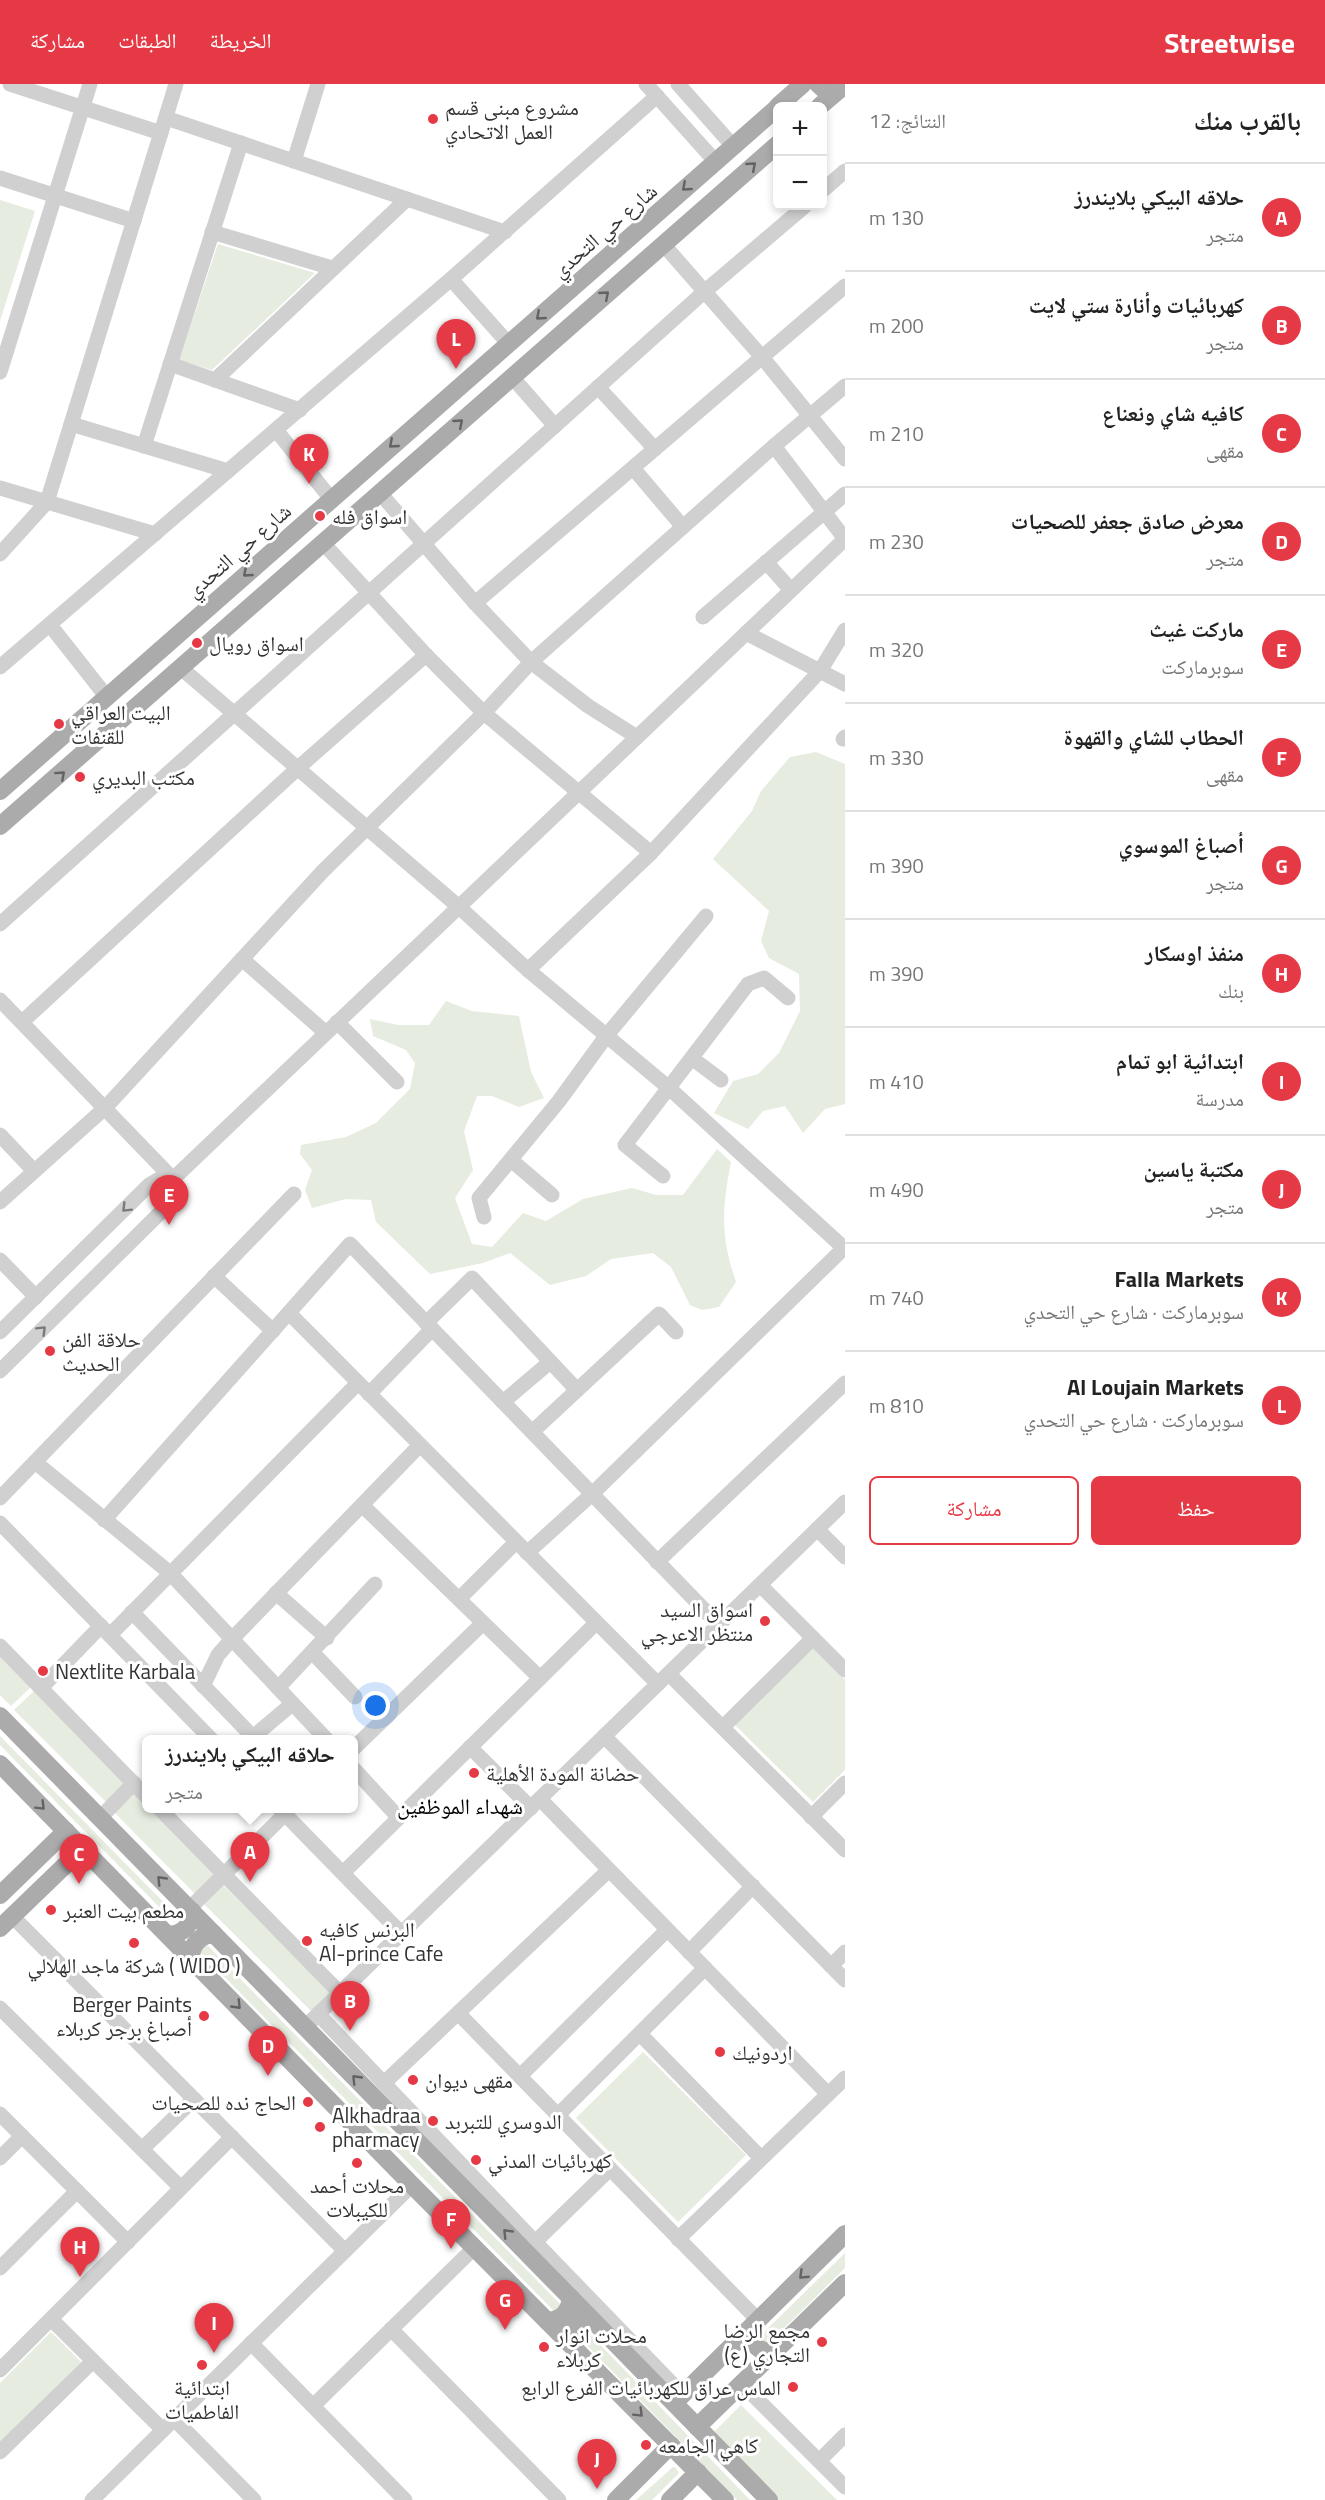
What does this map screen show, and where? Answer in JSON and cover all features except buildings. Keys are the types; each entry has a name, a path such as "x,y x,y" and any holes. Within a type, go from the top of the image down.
{"main road":[{"name":"شارع حي التحدي","path":"783,102 804,84"},
{"path":"818,84 828,93 842,87"},
{"path":"825,102 842,87"},
{"name":"شارع حي التحدي","path":"0,791 773,110"},
{"path":"0,826 773,148"},
{"path":"18,775 15,782 17,793 23,798 34,798"},
{"path":"3,1722 592,2320 678,2399 698,2427 769,2500"},
{"path":"0,1764 474,2248 725,2500"},
{"path":"0,1896 66,1831"},
{"path":"6,1922 83,1848"},
{"path":"31,1865 39,1864 45,1869 48,1876 46,1883"},
{"path":"169,1935 184,1930 190,1922 190,1910"},
{"path":"191,1958 193,1947 199,1939 214,1934"},
{"path":"678,2399 845,2234"},
{"path":"698,2427 845,2283"},
{"path":"547,2321 562,2317 571,2298"},
{"path":"568,2342 573,2328 582,2321 592,2320"},
{"path":"755,2323 751,2336 754,2345 762,2351 777,2350"},
{"path":"616,2500 671,2445"},
{"path":"670,2500 698,2472"}],"street":[{"path":"10,84 161,133"},
{"path":"0,372 90,84"},
{"path":"0,554 47,502 176,84"},
{"path":"294,161 318,84"},
{"path":"646,84 715,162"},
{"path":"678,84 733,146"},
{"path":"0,668 505,232 657,96"},
{"path":"682,124 690,124 697,119 699,108"},
{"path":"166,118 505,232"},
{"path":"144,446 241,143"},
{"path":"827,186 845,171"},
{"path":"0,178 134,221"},
{"path":"215,380 407,199"},
{"path":"0,924 704,292 800,210"},
{"path":"212,232 332,268"},
{"path":"663,244 762,357 845,459"},
{"path":"451,279 508,343"},
{"path":"475,603 845,286"},
{"path":"170,364 300,410"},
{"path":"512,377 555,426"},
{"path":"0,1202 105,1108 322,871 484,713 531,662 808,415 845,386"},
{"path":"598,387 655,449"},
{"path":"71,424 228,471"},
{"path":"276,430 331,499"},
{"path":"0,1332 149,1185 161,1178 173,1179 845,539 774,446"},
{"path":"633,468 683,527"},
{"path":"0,488 155,534"},
{"path":"380,493 475,603 531,662 588,706 637,736"},
{"path":"703,617 845,494"},
{"path":"323,543 426,655 484,713 651,853"},
{"path":"765,562 791,590"},
{"path":"50,625 106,696"},
{"path":"528,970 651,853 820,671 845,630"},
{"path":"746,633 845,684"},
{"path":"22,1022 298,768 426,655"},
{"path":"181,668 459,907 528,970 669,1089 845,1248 592,1494 527,1553"},
{"path":"484,1217 480,1198 559,1101 607,1035 706,916"},
{"path":"242,959 326,1033"},
{"path":"663,1176 625,1145 693,1059 748,984 764,978 788,998"},
{"path":"0,1000 173,1179 175,1190 167,1206 0,1371"},
{"path":"337,1022 397,1082"},
{"path":"693,1059 721,1080"},
{"path":"0,1135 34,1171"},
{"path":"511,1160 552,1196"},
{"path":"0,1498 294,1194"},
{"path":"104,1520 350,1244 719,1625"},
{"path":"0,1260 36,1297"},
{"path":"214,1276 273,1331"},
{"path":"41,1689 105,1630 132,1612 429,1326 472,1278 578,1390"},
{"path":"289,1313 658,1684"},
{"path":"532,1432 659,1314 676,1332"},
{"path":"503,1402 550,1362"},
{"path":"657,1562 845,1383"},
{"path":"203,1686 218,1655 232,1639 420,1445"},
{"path":"35,1462 170,1573 320,1735"},
{"path":"305,2027 845,1502"},
{"path":"362,1504 540,1678"},
{"path":"0,1523 207,1735"},
{"path":"817,1529 845,1557"},
{"path":"459,1599 516,1542"},
{"path":"278,1688 375,1584"},
{"path":"760,1585 845,1670"},
{"path":"276,1593 327,1638"},
{"path":"132,1612 251,1735"},
{"path":"358,1744 483,1623"},
{"path":"343,1874 596,1623"},
{"path":"723,1727 813,1638"},
{"path":"0,1646 142,1791"},
{"path":"313,1653 355,1697"},
{"path":"669,1674 845,1850"},
{"path":"257,1735 292,1704"},
{"path":"604,1736 845,1980"},
{"path":"470,1748 609,1870 828,2094"},
{"path":"358,1773 399,1818"},
{"path":"100,1818 134,1783"},
{"path":"812,1817 845,1783"},
{"path":"163,1813 340,1993"},
{"path":"190,1910 280,1813"},
{"path":"284,1813 401,1934"},
{"path":"384,2083 609,1870"},
{"path":"689,1952 753,1886"},
{"path":"6,1922 194,2099 345,2251"},
{"path":"520,2076 667,1930"},
{"path":"831,1966 845,1952"},
{"path":"558,2115 705,1968"},
{"path":"0,2008 181,2188"},
{"path":"459,2013 678,2239 755,2323"},
{"path":"318,2014 535,2242 678,2399"},
{"path":"640,2034 761,2158"},
{"path":"678,2239 845,2078"},
{"path":"142,2149 194,2099"},
{"path":"0,2115 128,2242"},
{"path":"0,2158 22,2136"},
{"path":"0,2370 232,2137"},
{"path":"535,2242 610,2169"},
{"path":"99,2497 168,2425 412,2185"},
{"path":"0,2268 76,2191"},
{"path":"313,2406 474,2248"},
{"path":"51,2319 93,2361 254,2500"},
{"path":"391,2329 559,2500"},
{"path":"251,2343 405,2500"},
{"path":"0,2452 93,2361"},
{"path":"742,2384 845,2487"},
{"path":"819,2461 845,2435"}],"shaded area":[{"path":"0,200 35,211 0,321"},
{"path":"218,244 315,273 212,370 179,360"},
{"path":"816,752 845,764 845,1104 825,1109 803,1133 785,1106 763,1111 748,1129 714,1113 733,1081 758,1074 779,1053 800,1011 799,974 769,958 761,941 769,911 713,859 752,811 761,791 790,757"},
{"path":"446,1001 472,1011 519,1016 531,1072 544,1098 519,1107 492,1096 477,1096 464,1131 473,1170 455,1198 472,1244 492,1247 523,1213 546,1221 583,1199 632,1188 656,1195 683,1195 717,1149 731,1162 724,1222 727,1250 736,1282 719,1307 702,1310 690,1305 671,1267 653,1253 611,1259 586,1276 550,1285 510,1253 483,1263 430,1274 376,1222 371,1200 346,1199 312,1208 305,1190 312,1170 300,1154 301,1145 346,1137 376,1123 410,1089 415,1063 406,1050 373,1036 370,1019 398,1025 429,1025"},
{"path":"813,1648 845,1680 845,1770 813,1802 735,1725"},
{"path":"0,1655 31,1687 11,1706 0,1695"},
{"path":"35,1690 128,1785 109,1805 14,1710"},
{"path":"0,1736 179,1918 174,1922 0,1745"},
{"path":"131,1789 142,1801 142,1813 154,1813 216,1874 195,1894 111,1809"},
{"path":"223,1885 330,1992 311,2011 204,1904"},
{"path":"207,1945 562,2306 555,2312 201,1953 199,1950"},
{"path":"643,2052 746,2155 678,2222 576,2118"},
{"path":"845,2253 845,2268 767,2345 759,2337"},
{"path":"586,2330 750,2500 737,2500 579,2337 577,2332"},
{"path":"51,2332 81,2362 0,2443 0,2383"},
{"path":"741,2405 837,2500 779,2500 712,2434"},
{"path":"673,2467 679,2473 652,2500 636,2500"}],"place":[{"name":"مشروع مبنى قسم العمل الاتحادي","path":"433,119"},
{"name":"Al Loujain Markets","path":"456,369"},
{"name":"Falla Markets","path":"309,484"},
{"name":"اسواق فله","path":"320,516"},
{"name":"اسواق رويال","path":"197,643"},
{"name":"البيت العراقي للقنفات","path":"59,724"},
{"name":"مكتب البديري","path":"80,777"},
{"name":"ماركت غيث","path":"169,1225"},
{"name":"حلاقة الفن الحديث","path":"50,1351"},
{"name":"اسواق السيد منتظر الاعرجي","path":"765,1621"},
{"name":"Nextlite Karbala","path":"43,1671"},
{"name":"حضانة المودة الأهلية","path":"474,1773"},
{"name":"حلاقه البيكي بلايندرز","path":"250,1882"},
{"name":"كافيه شاي ونعناع","path":"79,1884"},
{"name":"مطعم بيت العنبر","path":"51,1910"},
{"name":"البرنس كافيه Al-prince Cafe","path":"307,1941"},
{"name":"شركة ماجد الهلالي ( WIDO )","path":"134,1943"},
{"name":"Berger Paints أصباغ برجر كربلاء","path":"204,2016"},
{"name":"كهربائيات وأنارة ستي لايت","path":"350,2031"},
{"name":"اردونيك","path":"720,2052"},
{"name":"معرض صادق جعفر للصحيات","path":"268,2076"},
{"name":"مقهى ديوان","path":"413,2080"},
{"name":"الحاج نده للصحيات","path":"308,2102"},
{"name":"الدوسري للتبربد","path":"433,2121"},
{"name":"Alkhadraa pharmacy","path":"320,2127"},
{"name":"كهربائيات المدني","path":"476,2160"},
{"name":"محلات أحمد للكيبلات","path":"357,2163"},
{"name":"الحطاب للشاي والقهوة","path":"451,2249"},
{"name":"منفذ اوسكار","path":"80,2277"},
{"name":"أصباغ الموسوي","path":"505,2330"},
{"name":"مجمع الرضا (ع) التجاري","path":"822,2342"},
{"name":"محلات انوار كربلاء","path":"544,2347"},
{"name":"ابتدائية ابو تمام","path":"214,2353"},
{"name":"ابتدائية الفاطميات","path":"202,2365"},
{"name":"الماس عراق للكهربائيات الفرع الرابع","path":"793,2387"},
{"name":"كاهي الجامعه","path":"646,2445"},
{"name":"مكتبة ياسين","path":"597,2489"}],"district":[{"name":"شهداء الموظفين","path":"460,1806"}]}
